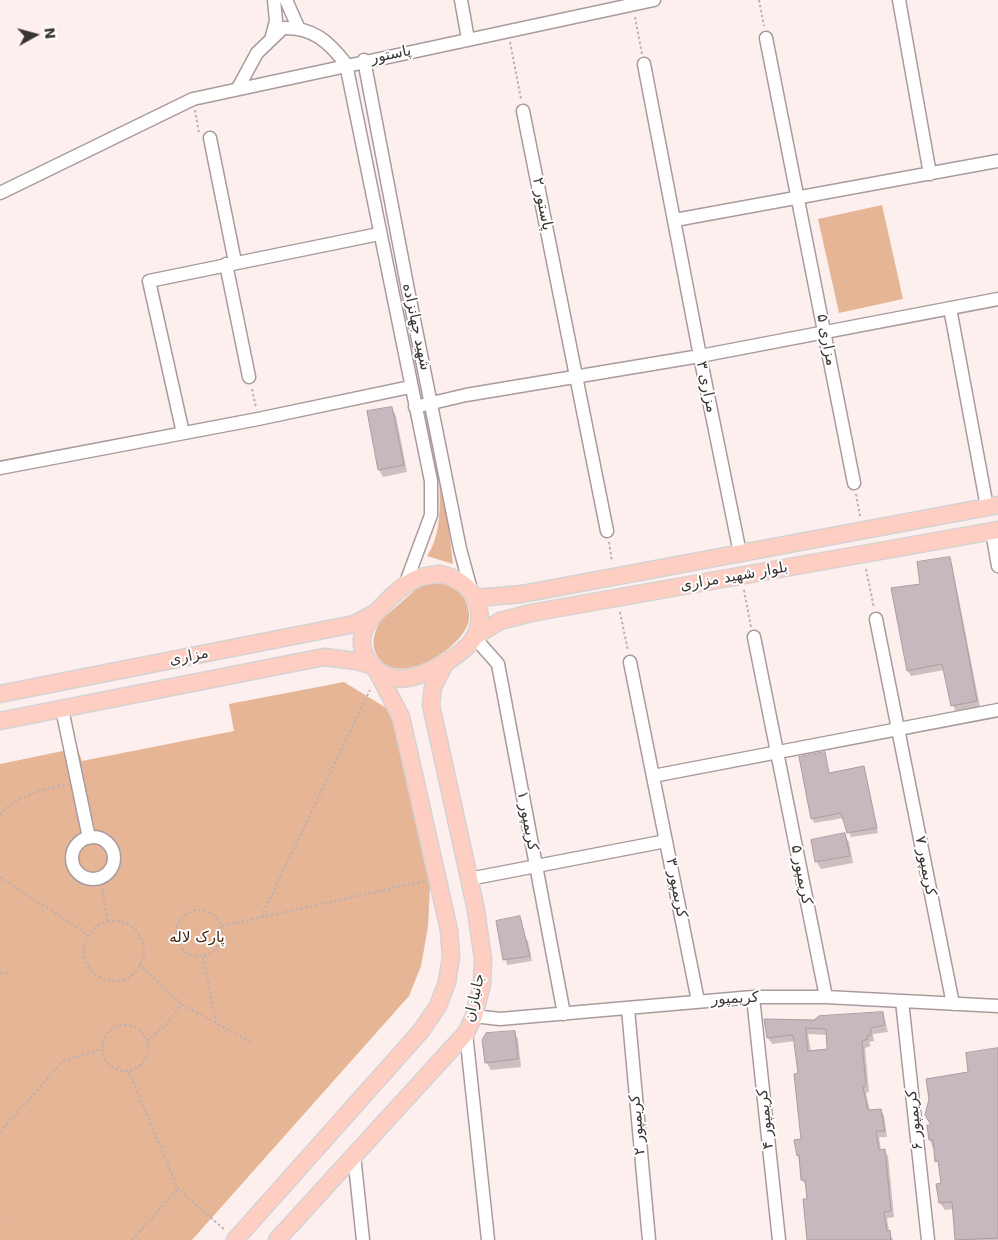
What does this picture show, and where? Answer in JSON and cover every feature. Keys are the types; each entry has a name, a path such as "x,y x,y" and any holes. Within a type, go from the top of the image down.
{"main road":[{"name":"بلوار شهید مزاری","path":"474,595 522,594 993,506"},
{"path":"993,506 995,531"},
{"name":"بلوار شهید مزاری","path":"474,637 500,622 516,616 995,531"},
{"path":"0,721 324,657 356,661 396,678 420,675 460,653 474,637 479,624 480,613 474,595 453,576 440,574 422,577 405,585 367,621 361,643 366,657 375,669"},
{"name":"مزاری","path":"0,694 354,624 375,613"},
{"name":"جانبازان","path":"277,1240 466,1033 474,1016 482,984 483,959 469,878 431,705 433,687 447,660"},
{"name":"جانبازان","path":"235,1240 421,1031 438,1006 447,982 451,957 449,930 438,878 400,717 393,698 375,669"}],"street":[{"path":"270,40 276,21 274,0"},
{"path":"286,0 298,27"},
{"path":"461,0 468,39"},
{"name":"پاستور","path":"0,194 193,99 364,60 654,0"},
{"path":"899,0 930,174"},
{"path":"238,88 257,53 283,28 298,27 318,36 332,46 346,64"},
{"name":"مزاری ۵","path":"766,38 854,483"},
{"name":"شهید جهانزاده","path":"364,60 460,549 474,595"},
{"name":"شهید جهانزاده","path":"346,64 410,387 431,481 431,508 427,530 405,585"},
{"name":"مزاری ۳","path":"644,64 740,553"},
{"name":"پاستور ۲","path":"523,111 606,531"},
{"path":"210,138 249,377"},
{"path":"675,220 998,162"},
{"path":"183,433 148,281 379,234"},
{"path":"415,407 575,376 700,356 998,299"},
{"path":"950,308 993,506"},
{"path":"0,468 258,419 410,387"},
{"path":"995,531 998,566"},
{"name":"کریمپور ۷","path":"876,618 952,1004"},
{"name":"کریمپور ۱","path":"474,637 498,664 564,1014"},
{"name":"کریمپور ۵","path":"754,638 826,997"},
{"name":"کریمپور ۳","path":"630,662 698,1001"},
{"path":"62,709 89,838"},
{"path":"653,776 998,710"},
{"path":"95,836 108,842 115,856 112,870 100,879 84,878 74,868 72,853 81,841 95,836"},
{"path":"469,878 666,841"},
{"name":"کریمپور","path":"474,1016 500,1019 753,997 826,997 998,1006"},
{"name":"کریمپور ۴","path":"753,997 779,1240"},
{"name":"کریمپور ۶","path":"902,1001 928,1240"},
{"name":"کریمپور ۲","path":"628,1009 649,1240"},
{"path":"466,1033 488,1240"},
{"path":"354,1155 363,1240"}],"path":[{"path":"759,0 766,38"},
{"path":"633,4 644,64"},
{"path":"507,31 523,111"},
{"path":"193,99 201,140 210,138"},
{"path":"249,377 258,419"},
{"path":"854,483 863,531"},
{"path":"606,531 615,577"},
{"path":"863,554 876,618"},
{"path":"741,575 754,638"},
{"path":"617,597 630,662"},
{"path":"260,917 375,669"},
{"path":"0,815 7,806 49,788 77,783"},
{"path":"0,877 88,935"},
{"path":"222,926 438,878"},
{"path":"100,879 109,922"},
{"path":"202,909 214,915 222,926 222,939 215,951 203,957 190,955 180,946 176,934 179,921 189,912 202,909"},
{"path":"117,920 133,927 142,941 143,958 134,973 119,981 102,979 89,968 83,951 88,935 100,923 109,922 117,920"},
{"path":"203,957 216,1022"},
{"path":"139,964 181,1004 251,1042"},
{"path":"0,974 8,972"},
{"path":"147,1041 169,1022 181,1004"},
{"path":"128,1024 140,1030 147,1041 148,1054 141,1066 129,1072 115,1070 105,1061 101,1048 104,1035 114,1026 128,1024"},
{"path":"0,1132 63,1062 101,1048"},
{"path":"129,1072 178,1190 235,1240"},
{"path":"132,1240 178,1190"}],"green space":[{"path":"882,205 903,299 839,313 818,219"},
{"path":"439,467 445,494 453,564 427,556 436,536 438,524 440,501"},
{"path":"437,582 453,588 465,600 469,620 461,636 440,655 426,662 398,669 386,665 377,656 373,642 376,629 381,620 421,585"},
{"name":"پارک لاله","path":"344,682 391,711 430,887 428,927 421,966 409,996 192,1240 0,1240 0,764 77,748 82,761 234,731 229,704"}],"building":[{"path":"392,407 404,465 378,470 367,411"},
{"path":"950,557 977,701 951,706 942,664 907,671 891,588 920,584 917,562"},
{"path":"825,752 829,773 864,766 877,828 847,833 841,813 811,819 799,757"},
{"path":"845,833 850,856 815,862 811,840"},
{"path":"520,916 530,956 503,960 496,921"},
{"path":"883,1012 885,1025 871,1028 871,1035 867,1036 868,1039 862,1041 866,1086 863,1087 868,1110 881,1109 885,1131 876,1131 879,1150 885,1149 891,1211 884,1212 887,1231 890,1230 891,1240 807,1240 803,1199 807,1199 805,1180 801,1180 799,1155 797,1156 794,1140 801,1139 794,1074 798,1073 793,1035 767,1038 764,1019 814,1020 819,1016","holes":["806,1028 826,1029 827,1049 808,1051"]},
{"path":"515,1031 518,1059 485,1063 482,1040 486,1033"},
{"path":"998,1048 998,1238 955,1240 952,1202 939,1203 936,1184 941,1183 938,1161 935,1162 933,1140 929,1140 927,1125 931,1125 925,1115 929,1099 926,1079 968,1072 966,1053"}]}
